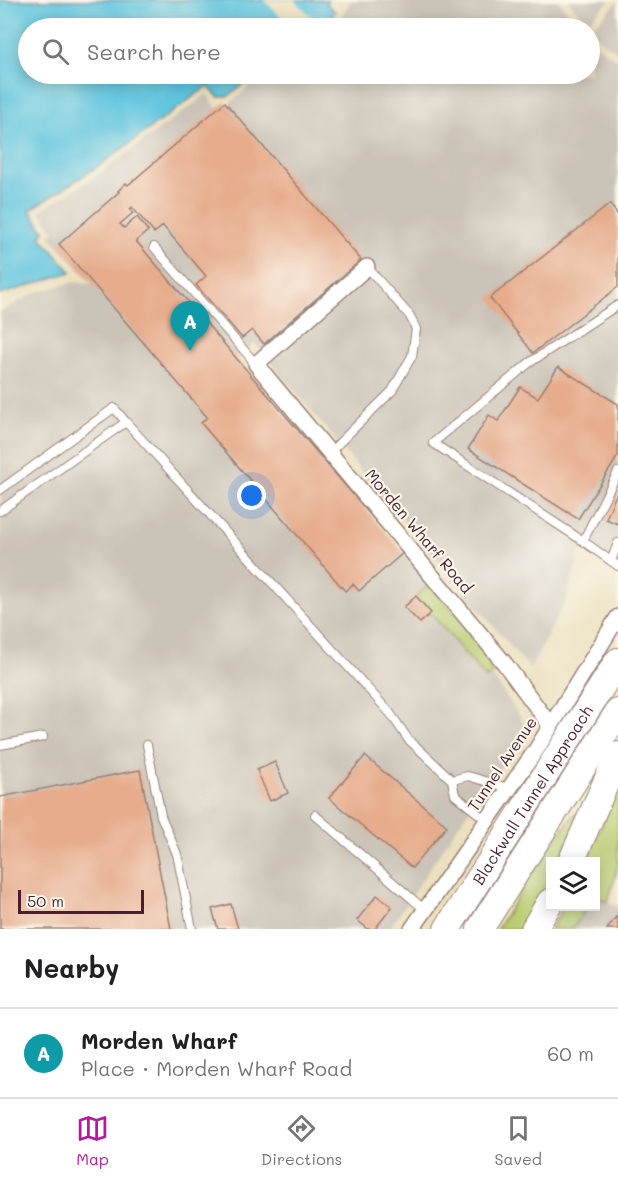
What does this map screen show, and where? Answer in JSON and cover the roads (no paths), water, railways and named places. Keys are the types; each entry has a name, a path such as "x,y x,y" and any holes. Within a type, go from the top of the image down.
{"highway":[{"name":"Blackwall Tunnel Approach","path":"448,926 618,661"},
{"name":"Blackwall Tunnel Approach","path":"480,929 618,712"},
{"path":"573,857 618,755"},
{"path":"534,929 546,909"}],"street":[{"path":"256,364 283,334 346,279 367,267"},
{"name":"Morden Wharf Road","path":"256,364 505,664 550,724"},
{"name":"Tunnel Avenue","path":"412,929 536,750 618,617"}],"lane":[{"path":"154,247 256,364"},
{"path":"330,452 392,391 412,356 416,329 410,316 367,267"},
{"path":"618,305 529,363 432,443 583,541 614,564 618,543"},
{"path":"0,490 114,408 390,713 408,739 452,780 455,795 486,820"},
{"path":"0,511 126,422"},
{"path":"583,541 618,472"},
{"path":"0,745 43,737"},
{"path":"147,746 161,816 177,854 192,929"},
{"path":"452,780 468,776 508,788"},
{"path":"315,815 426,910"}],"water":[{"path":"0,0 328,0 326,3 335,12 330,18 18,18 18,84 243,84 229,96 218,97 208,86 100,165 30,210 44,231 40,236 71,272 0,295"}],"place":[{"name":"Morden Wharf","path":"190,351"}]}
